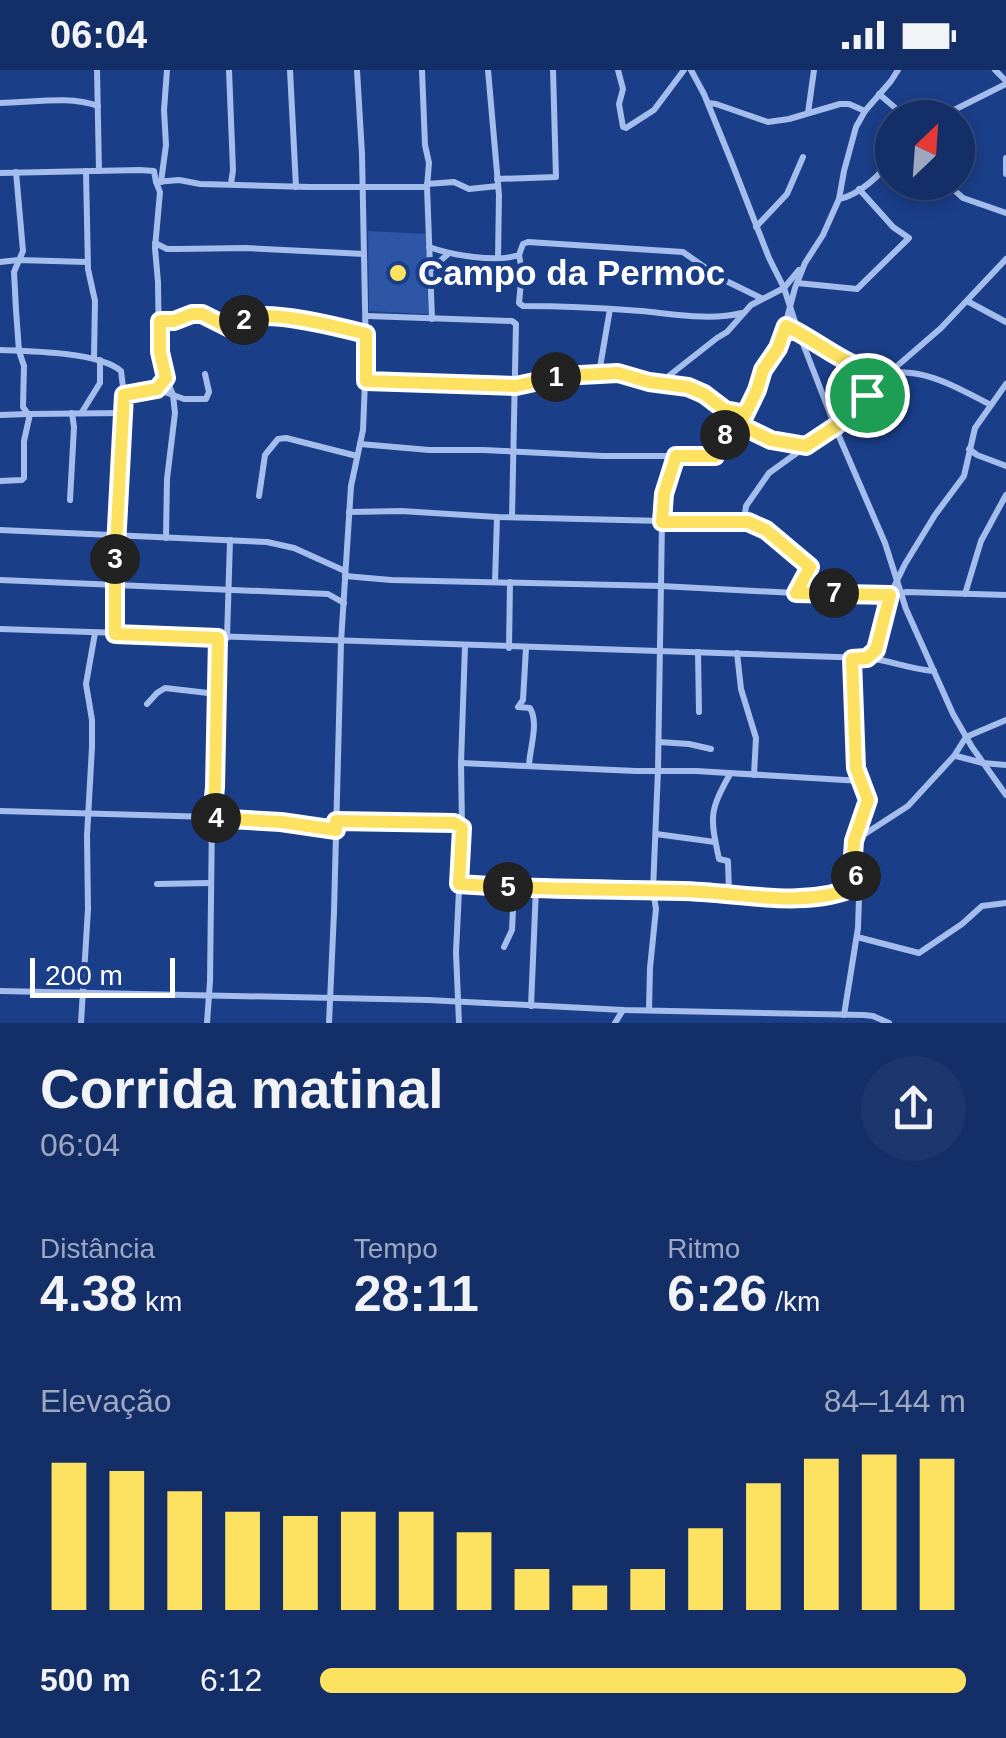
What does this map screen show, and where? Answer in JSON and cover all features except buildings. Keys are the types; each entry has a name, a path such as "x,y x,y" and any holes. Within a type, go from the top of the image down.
{"street":[{"path":"96,70 99,171"},
{"path":"166,538 167,479 175,413 174,395 160,352 155,243 166,145 167,70"},
{"path":"230,70 231,184"},
{"path":"290,70 296,186"},
{"path":"329,1023 341,642 350,512 366,381 358,70"},
{"path":"422,70 425,145 430,164 427,185 432,319"},
{"path":"488,70 498,258"},
{"path":"161,184 179,180 296,186 454,182 468,189 552,178 557,176 558,158 553,70"},
{"path":"618,70 623,90 619,108 623,127 654,110 687,70 708,104 934,671 966,737 1006,796"},
{"path":"808,113 814,70"},
{"path":"662,382 727,332 743,313 784,288 805,263 839,200 856,127 898,70"},
{"path":"973,100 1006,83 995,70"},
{"path":"879,94 886,100"},
{"path":"87,102 98,97"},
{"path":"0,103 39,100 98,106"},
{"path":"708,104 766,122 843,104 865,110"},
{"path":"756,226 789,191 803,157"},
{"path":"1006,158 1006,174"},
{"path":"82,412 100,383 95,302 87,262 86,170"},
{"path":"0,173 154,171 161,184"},
{"path":"0,481 24,478 24,366 14,272 23,250 16,172"},
{"path":"839,200 875,177"},
{"path":"797,284 857,290 908,238 859,189"},
{"path":"969,200 1006,211"},
{"path":"743,313 682,316 520,305 519,255 528,242 675,251 762,299"},
{"path":"155,243 177,250 246,248 364,254"},
{"path":"429,247 448,254 498,258 519,255"},
{"path":"430,271 448,254"},
{"path":"744,522 746,506 766,476 836,426 941,328 1006,258"},
{"path":"0,262 87,262"},
{"path":"360,444 512,453 715,456 720,440 740,425 763,370 778,348 805,263"},
{"path":"775,292 778,277"},
{"path":"967,300 1006,322"},
{"path":"600,374 610,310"},
{"path":"160,321 202,314 230,328 248,318 266,316 366,334"},
{"path":"366,316 515,322 512,517"},
{"path":"786,326 843,360 880,373 914,373 942,380 992,404 1006,402"},
{"path":"0,350 97,359 121,371 124,413 115,634"},
{"path":"366,381 516,386 562,376 618,373 693,388 725,410 745,414"},
{"path":"124,395 157,389 184,399 206,399 209,392 205,374"},
{"path":"157,389 166,378"},
{"path":"867,658 876,650 898,579 964,476 975,428 1006,384"},
{"path":"70,500 72,413"},
{"path":"0,415 124,413"},
{"path":"740,425 771,440 806,446"},
{"path":"259,496 265,455 278,439 357,456"},
{"path":"969,449 1005,465"},
{"path":"649,1010 656,909 653,890 662,522 664,494 676,456"},
{"path":"965,594 981,541 1006,495"},
{"path":"350,512 744,522 766,530 810,567 796,593"},
{"path":"495,582 498,518"},
{"path":"0,530 286,545 345,577 391,580 796,593 1006,595"},
{"path":"206,1023 217,694 229,589 230,540"},
{"path":"328,594 345,577"},
{"path":"0,580 328,594 344,603"},
{"path":"508,648 510,582"},
{"path":"0,630 737,652 867,658 934,671"},
{"path":"81,1023 92,734 86,684 95,634"},
{"path":"459,1023 456,952 462,828 458,821 465,646"},
{"path":"526,648 523,700 518,708 532,708 534,714 529,765"},
{"path":"698,652 700,712"},
{"path":"737,652 740,689 756,738 754,775"},
{"path":"844,1015 859,905 854,841 868,800 856,768 852,659"},
{"path":"147,704 165,688 217,694"},
{"path":"854,841 908,806 954,756 966,737 1006,720"},
{"path":"659,742 710,749"},
{"path":"954,756 1006,765"},
{"path":"461,763 861,781"},
{"path":"729,893 728,861 719,860 711,822 713,806 730,774"},
{"path":"0,811 336,826 458,821"},
{"path":"656,834 715,842"},
{"path":"157,884 210,883"},
{"path":"459,884 815,897 836,895 858,886"},
{"path":"504,946 512,930 514,887"},
{"path":"530,1006 536,888"},
{"path":"857,937 919,953 982,906 1006,902"},
{"path":"0,990 874,1016 888,1023"},
{"path":"615,1023 623,1010"},
{"path":"765,1023 767,1014"}],"shaded area":[{"name":"Campo da Permoc","path":"368,231 426,234 428,314 369,311"}],"place":[{"name":"Campo da Permoc","path":"398,273"}],"route":[{"path":"867,395 836,426 806,446 771,440 740,425 745,414 728,412 701,392 682,385 649,382 618,373 562,376 516,386 366,381 366,334 266,316 248,318 230,328 202,314 160,321 160,352 166,378 157,389 124,395 115,634 218,638 212,818 336,830 336,821 454,823 462,828 459,884 791,898 841,894 858,886 854,841 868,806 856,768 852,659 867,658 876,650 890,595 796,593 810,567 766,530 740,521 662,522 663,500 676,456 715,456 723,436 737,430 740,425 757,390 763,370 778,348 786,326 843,360 889,373 867,395"}]}
